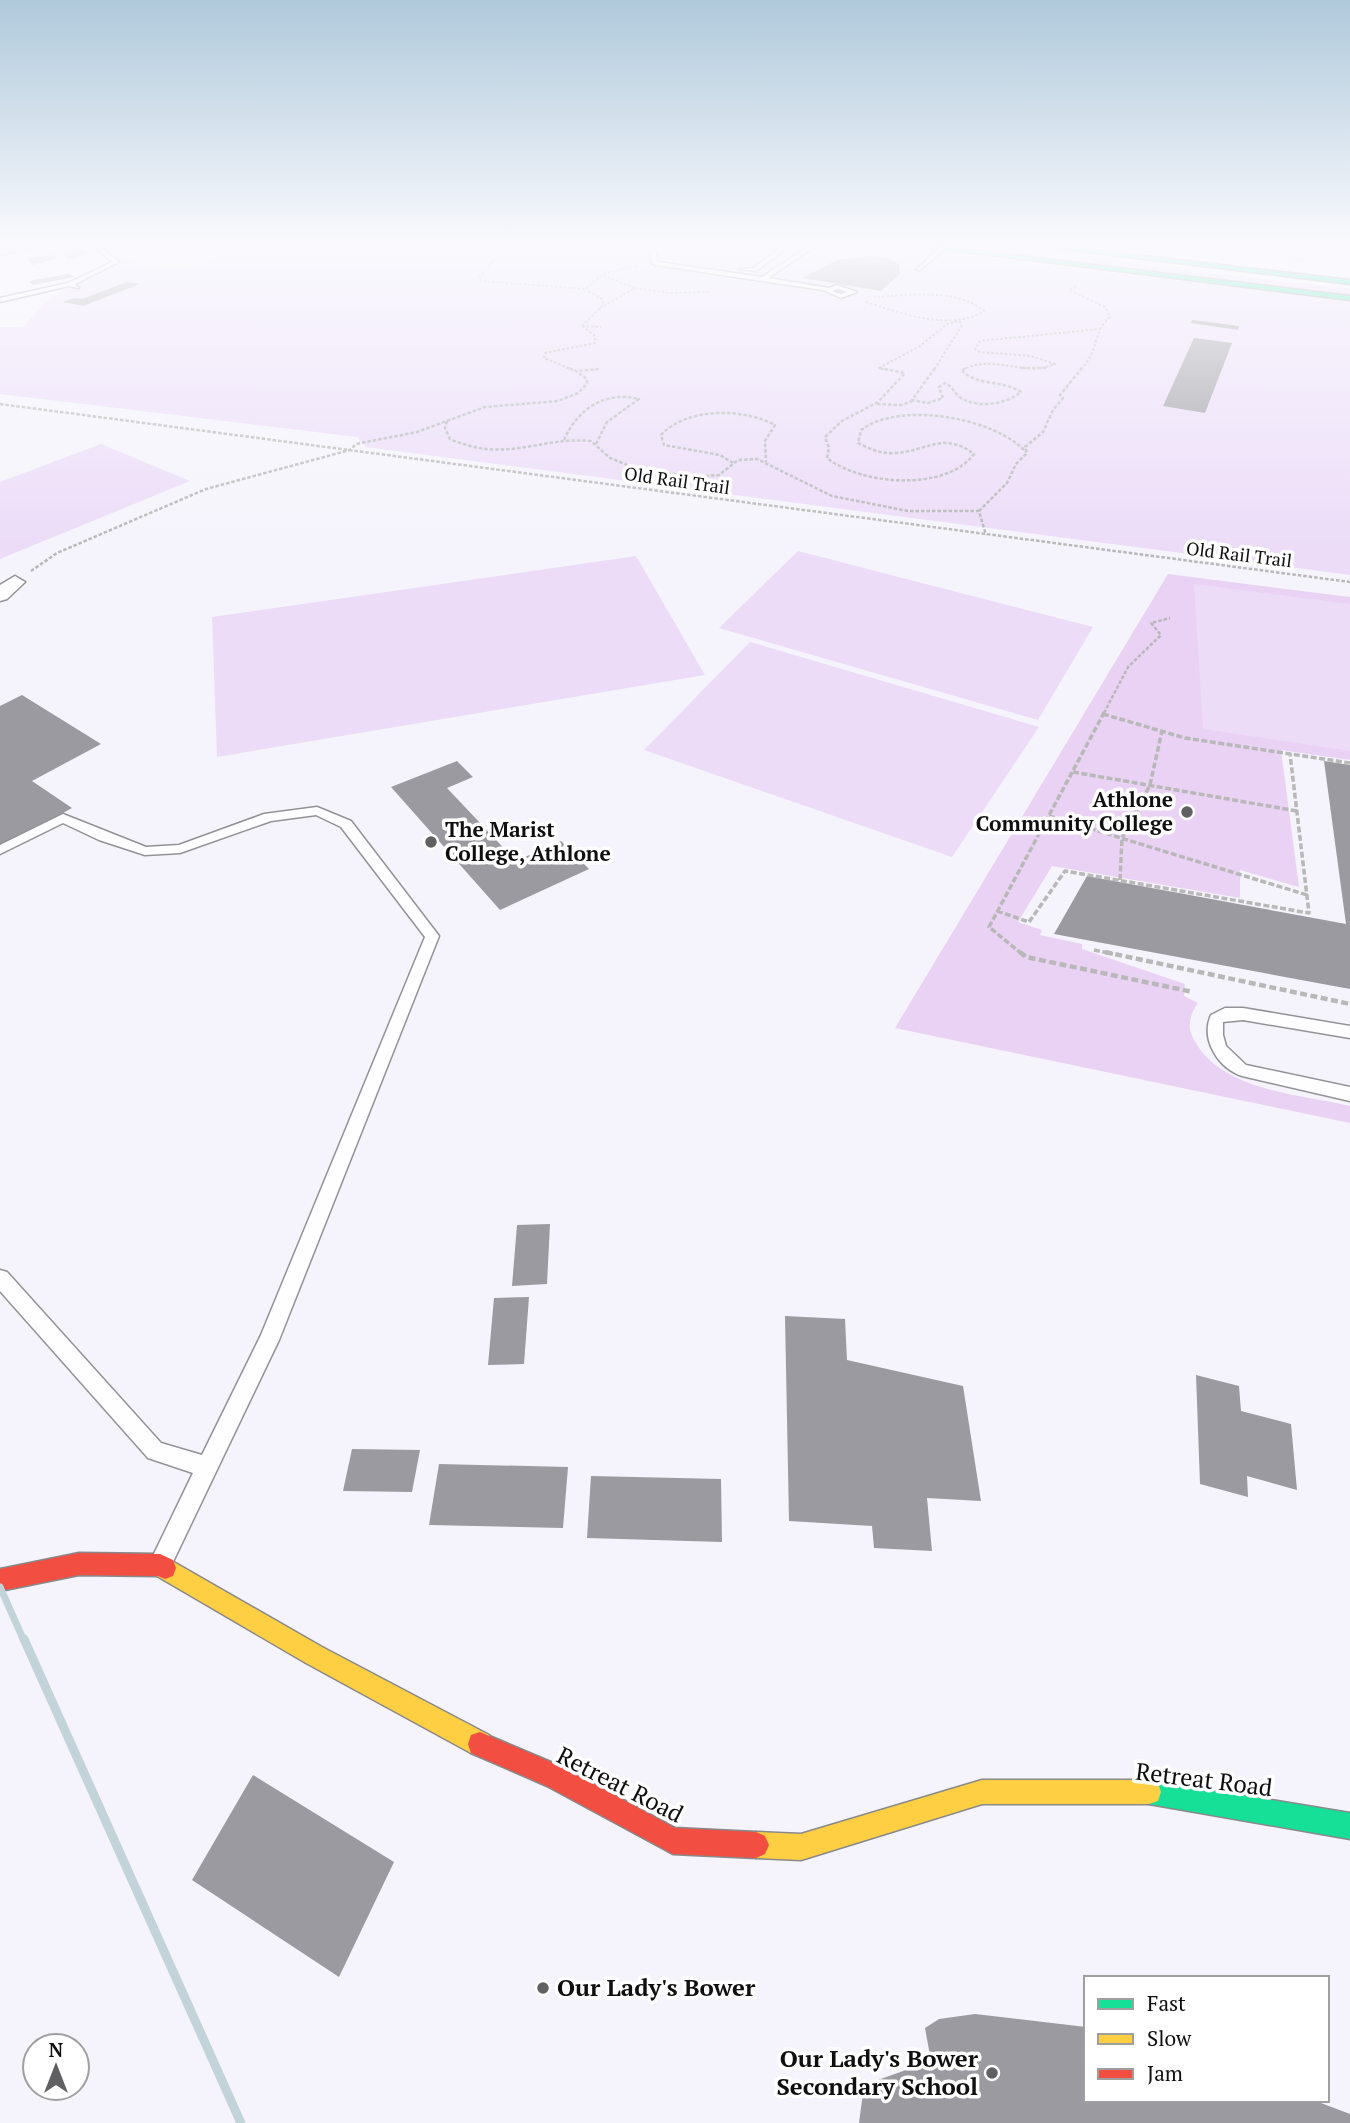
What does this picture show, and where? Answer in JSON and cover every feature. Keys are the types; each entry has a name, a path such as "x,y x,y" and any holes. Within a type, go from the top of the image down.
{"main road":[{"name":"Retreat Road","path":"0,1580 79,1564 107,1562 160,1565 327,1662 499,1754 556,1777 673,1841 801,1847 982,1792 1163,1792 1350,1826"}],"lane":[{"path":"0,850 64,818 104,837 145,851 180,849 269,817 317,811 346,824 432,936 269,1340 160,1565"},
{"path":"1350,1032 1243,1014 1225,1014 1216,1019 1213,1030 1227,1061 1242,1070 1350,1094"},
{"path":"0,1279 155,1451 208,1467"}],"path":[{"path":"566,347 552,349 544,356 545,360 576,370 599,369"},
{"path":"918,347 879,368 905,373 876,404 842,421 825,437 830,447 827,458 832,463 866,477 893,480 943,474 972,459 973,451 953,440 945,439 917,452 896,454 858,443 857,436 869,423 907,415 988,426 1018,443 1027,452"},
{"path":"913,401 919,386 951,347"},
{"path":"876,404 901,405 913,401 926,403 939,400 944,395 939,387 944,383 950,384 960,397 974,403 1014,398 1021,392 1016,387 977,381 962,370 974,364 998,361 1033,369 1055,364 1031,356 981,352 975,349 976,347"},
{"path":"1027,452 1025,447 1043,432 1053,410 1063,398 1060,395 1067,383 1094,355 1096,347"},
{"path":"7,589 57,552 206,489 349,450 356,444 417,432 493,406 547,404 567,398 587,384 587,379 576,370"},
{"path":"564,440 573,421 595,403 612,397 639,399 607,422 596,444"},
{"name":"Old Rail Trail","path":"0,404 1350,582"},
{"path":"733,463 720,455 664,445 661,435 668,426 710,415 764,417 775,425 765,441 768,464"},
{"path":"447,421 445,428 450,439 482,449 521,451 564,440 581,439 596,444 616,460 665,475 706,478 725,472 733,463 752,459 768,464 819,491 908,511 979,512 1007,483 1016,464 1027,452"},
{"path":"979,512 986,535"},
{"path":"1170,618 1151,623 1161,635 1128,667 989,927 1026,957 1193,992"},
{"path":"1103,714 1185,738 1350,763"},
{"path":"1120,880 1122,838 1150,785 1162,731"},
{"path":"997,911 1029,922 1065,870 1309,913 1290,754"},
{"path":"1073,772 1297,811"},
{"path":"1049,816 1307,895"},
{"path":"1094,950 1350,1004"}],"shaded area":[{"path":"0,347 1350,347 1350,575 366,447 357,437 0,394"},
{"path":"101,444 190,481 0,559 0,482"},
{"path":"798,551 1093,627 1038,720 719,628"},
{"path":"636,556 705,675 217,757 212,617"},
{"name":"Athlone Community College","path":"1168,574 1350,597 1350,760 1281,750 1299,887 1240,870 1240,898 1052,866 1018,922 1042,930 1040,935 1082,944 1082,949 1185,984 1184,996 1198,1003 1190,1020 1191,1034 1205,1056 1241,1080 1285,1093 1350,1106 1350,1123 895,1028"},
{"path":"1194,584 1350,604 1350,751 1203,729"},
{"path":"750,642 1039,727 952,857 644,750"}],"building":[{"path":"1190,347 1230,347 1205,413 1163,406"},
{"path":"22,695 101,744 32,781 72,808 0,848 0,706"},
{"path":"457,761 473,777 447,788 516,861 561,841 589,869 500,910 391,787"},
{"path":"1324,761 1350,765 1350,989 1054,934 1087,876 1346,924"},
{"path":"550,1224 547,1284 512,1286 517,1225"},
{"path":"529,1297 524,1364 488,1365 494,1298"},
{"path":"785,1316 845,1319 847,1360 963,1386 981,1501 927,1498 932,1551 874,1548 872,1526 789,1521"},
{"path":"1196,1375 1239,1386 1241,1411 1291,1424 1297,1490 1247,1476 1248,1497 1200,1484"},
{"path":"352,1449 420,1450 412,1492 343,1491"},
{"path":"439,1464 568,1467 563,1528 429,1525"},
{"path":"591,1476 721,1479 722,1542 587,1538"},
{"path":"253,1775 394,1862 339,1977 192,1880"},
{"name":"Our Lady's Bower Secondary School","path":"975,2014 1084,2027 1084,2102 1318,2102 1350,2114 1350,2123 859,2123 864,2085 931,2061 925,2028 939,2019"}],"railway":[{"path":"0,1587 24,1641"},
{"path":"24,1639 241,2123"}],"traffic: fast":[{"path":"1149,1792 1350,1826"}],"traffic: slow":[{"path":"165,1568 314,1655 480,1744"},
{"path":"756,1845 801,1847 982,1792 1149,1792"}],"traffic: jam":[{"path":"0,1580 79,1564 160,1565 165,1568"},
{"path":"480,1744 556,1777 673,1841 756,1845"}],"place":[{"name":"Athlone Community College","path":"1187,812"},
{"name":"The Marist College, Athlone","path":"431,842"},
{"name":"Our Lady's Bower","path":"543,1988"},
{"name":"Our Lady's Bower Secondary School","path":"992,2073"}]}
